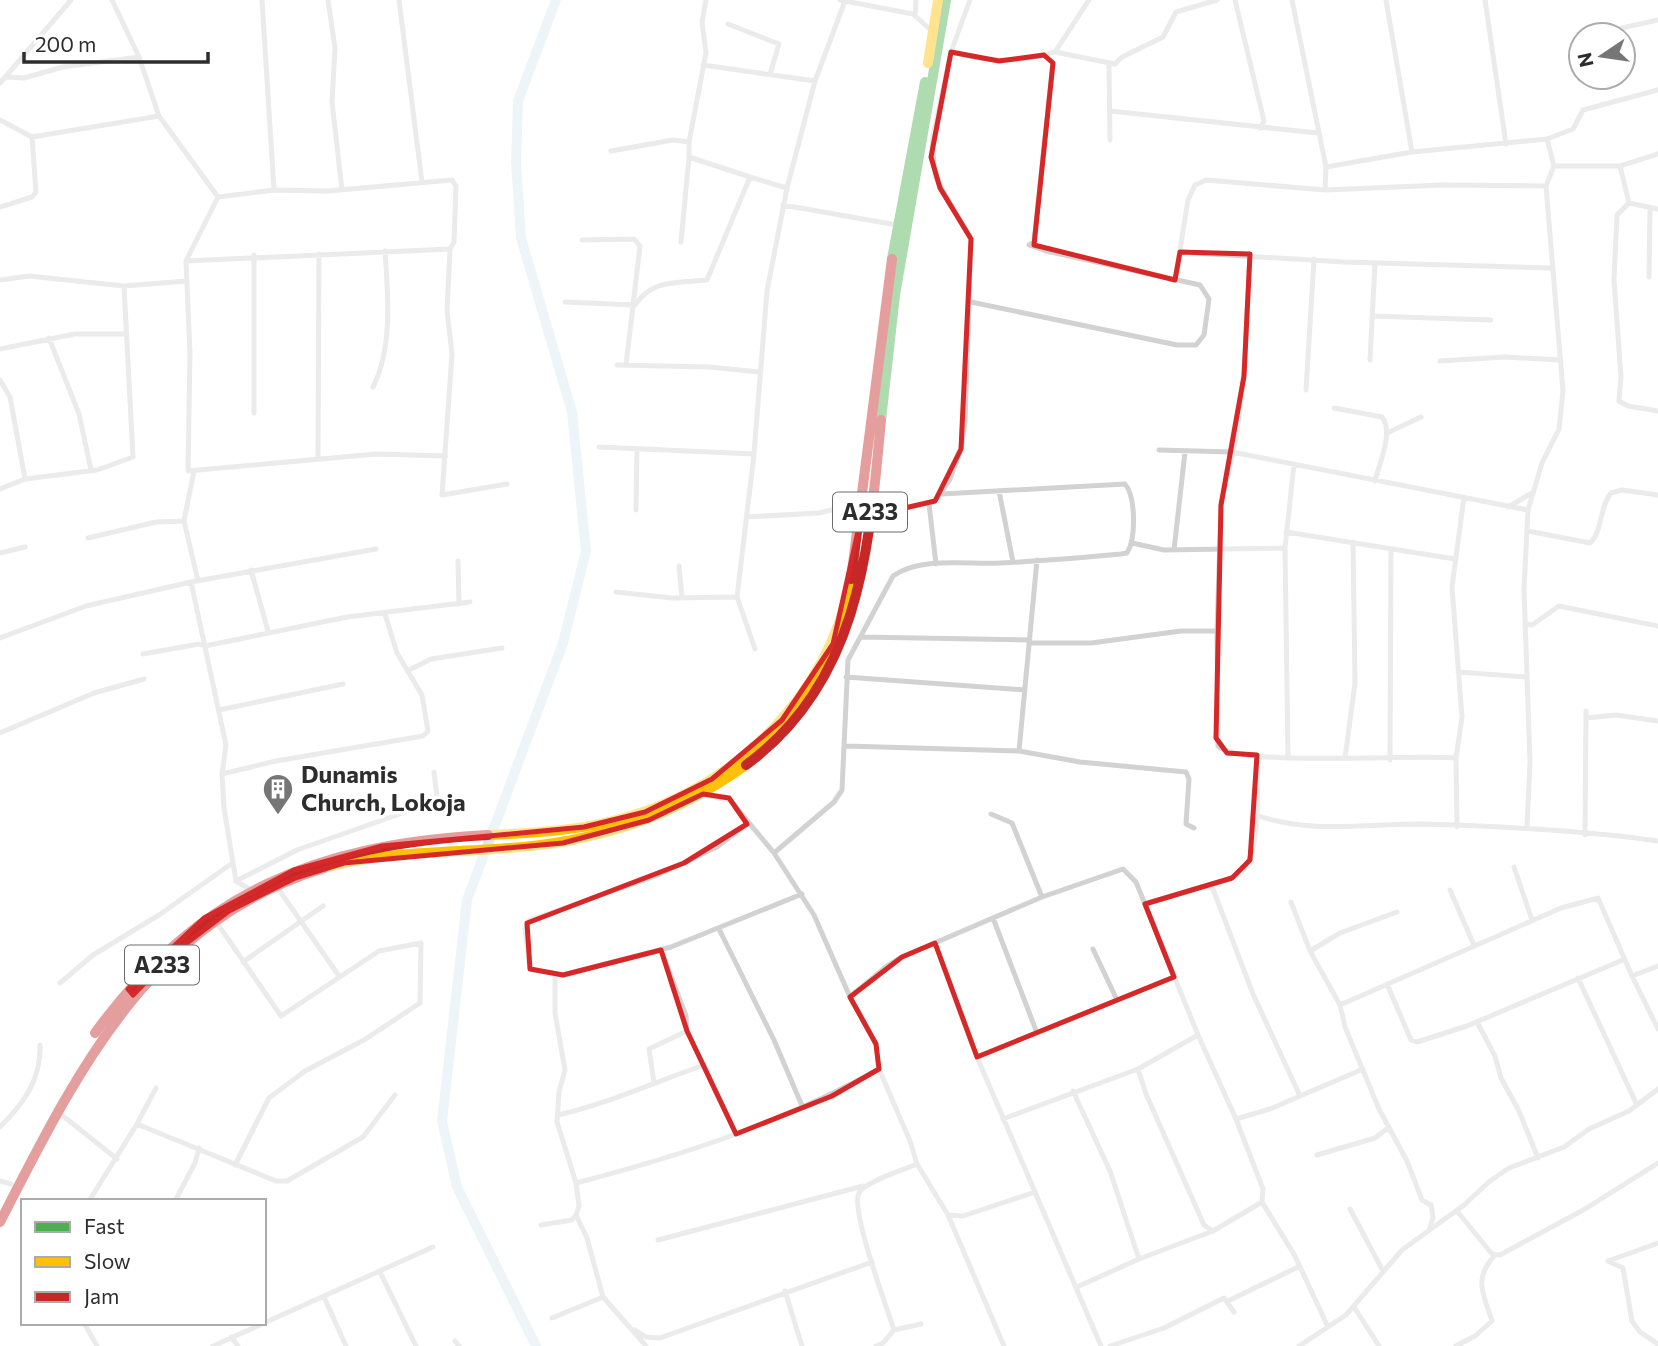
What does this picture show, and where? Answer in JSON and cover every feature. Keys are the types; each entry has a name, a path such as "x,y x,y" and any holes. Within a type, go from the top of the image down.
{"highway":[{"name":"A233","path":"0,1222 58,1112 130,992 175,951 215,920 276,887 344,863 538,845 608,834 649,820 703,794 749,762 789,725 834,663 857,592 889,337 932,65 938,0"},
{"name":"A233","path":"0,1206 6,1182 80,1056 171,945 204,918 251,890 294,870 344,854 382,846 584,827 645,812 712,779 753,748 806,689 833,644 865,517 863,502 880,338 899,225 946,0"}],"street":[{"path":"0,83 71,0"},
{"path":"112,0 139,57 159,116 218,197"},
{"path":"262,0 274,190"},
{"path":"328,0 335,48 332,102 342,190"},
{"path":"399,0 422,182"},
{"path":"681,242 689,142 706,52 702,22 706,0"},
{"path":"840,0 915,16 933,32"},
{"path":"915,16 916,0"},
{"path":"865,517 929,504 942,494 961,449 965,422 971,302 971,239 940,188 931,157 951,52 970,0"},
{"path":"951,52 999,61 1027,61 1055,52 1110,65 1133,51 1157,42 1176,12 1217,0"},
{"path":"1235,0 1264,121 1260,128"},
{"path":"1292,0 1326,167 1325,190"},
{"path":"1386,0 1412,152"},
{"path":"1485,0 1506,144"},
{"path":"755,649 737,597 754,454 768,291 783,205 815,81 845,1"},
{"path":"1055,52 1085,1"},
{"path":"1637,25 1658,20"},
{"path":"728,24 779,44 770,74"},
{"path":"971,302 1177,345 1195,345 1204,335 1208,294 1200,285 1029,245 1034,242 1053,63 1044,55"},
{"path":"6,77 24,78 63,67 139,57"},
{"path":"703,65 815,81"},
{"path":"1110,65 1110,140"},
{"path":"1326,167 1412,152 1546,139 1573,129 1583,110 1658,90"},
{"path":"1110,111 1318,133"},
{"path":"0,120 32,137 159,116"},
{"path":"0,207 32,197 36,192 32,137"},
{"path":"1527,827 1530,762 1525,624 1528,510 1542,463 1559,429 1563,391 1550,268 1546,186 1554,166 1546,139"},
{"path":"611,152 673,140 689,142"},
{"path":"1554,166 1620,166 1658,154"},
{"path":"689,157 787,188"},
{"path":"1620,166 1629,203"},
{"path":"635,305 643,293 656,285 707,280 750,177"},
{"path":"218,197 274,190 342,190 449,180 456,186 447,310 452,354 442,495 491,484 507,484"},
{"path":"1175,280 1188,200 1192,190 1206,180 1325,190 1443,185 1546,186"},
{"path":"218,197 186,261 188,471 376,454 446,456"},
{"path":"1629,203 1658,209"},
{"path":"1629,203 1617,215 1614,280 1621,377 1619,401 1628,406 1658,411"},
{"path":"783,205 899,225"},
{"path":"1649,277 1650,207"},
{"path":"582,240 634,239 640,246 626,365"},
{"path":"186,261 254,255 450,249"},
{"path":"373,387 379,376 387,313 385,251"},
{"path":"1180,252 1375,263 1550,268"},
{"path":"318,459 319,254"},
{"path":"1250,254 1244,376 1222,505 1217,631 1218,746 1227,752 1257,755 1390,760 1456,758"},
{"path":"254,255 254,414"},
{"path":"1306,390 1314,259"},
{"path":"1370,360 1375,263"},
{"path":"0,280 29,276 124,286 187,281"},
{"path":"0,489 25,479 91,470 133,457 124,286"},
{"path":"565,302 635,305"},
{"path":"1372,316 1491,320"},
{"path":"0,349 75,334 126,334"},
{"path":"49,338 79,414 91,470"},
{"path":"1440,361 1505,357 1560,360"},
{"path":"617,365 709,367 759,372"},
{"path":"0,380 10,397 25,479"},
{"path":"1334,408 1382,417 1386,422 1387,433 1375,481"},
{"path":"1387,433 1421,417"},
{"path":"600,447 754,454"},
{"path":"636,450 636,510"},
{"path":"1159,450 1232,452 1528,510"},
{"path":"1174,550 1185,452"},
{"path":"1288,756 1285,548 1294,464"},
{"path":"194,471 184,521 205,646 226,745 222,775 231,864 236,881 251,890"},
{"path":"774,853 839,795 845,782 848,660 893,576 904,569 936,564 1013,562 1121,554 1127,553 1132,543 1131,495 1125,484 942,494"},
{"path":"1528,531 1590,543 1594,538 1603,506 1611,493 1622,490 1658,495"},
{"path":"999,491 1013,562"},
{"path":"1508,507 1532,493"},
{"path":"1457,827 1456,758 1462,717 1457,639 1453,628 1455,559 1464,496"},
{"path":"746,517 819,513 863,502"},
{"path":"929,504 936,564"},
{"path":"88,538 156,522 184,521"},
{"path":"1286,531 1455,559"},
{"path":"1345,758 1355,682 1353,542"},
{"path":"1132,543 1174,550 1221,547 1285,548"},
{"path":"0,553 25,547"},
{"path":"0,638 86,606 194,581 376,550"},
{"path":"1390,760 1391,550"},
{"path":"1019,751 1037,560"},
{"path":"458,561 459,604"},
{"path":"679,566 682,598"},
{"path":"251,570 268,631"},
{"path":"616,592 682,598 737,597"},
{"path":"143,654 199,643 205,646 268,631 470,602"},
{"path":"1525,624 1532,625 1559,606 1658,626"},
{"path":"222,775 276,761 423,736 428,731 422,695 395,647 385,614"},
{"path":"861,637 1091,643 1181,631 1217,631"},
{"path":"407,671 431,659 502,648"},
{"path":"1458,672 1527,677"},
{"path":"846,677 1025,690"},
{"path":"0,733 94,693 144,679"},
{"path":"219,710 343,684"},
{"path":"1585,835 1586,710"},
{"path":"1586,718 1616,715 1658,721"},
{"path":"846,746 1019,751 1080,762 1186,772 1189,779 1186,824 1194,828"},
{"path":"1145,904 1232,878 1243,870 1250,860 1256,815 1257,755"},
{"path":"236,881 297,850 434,802 437,797 434,772"},
{"path":"703,794 727,798 774,853 802,894 876,1044 879,1069 911,1140 917,1164 948,1216 1004,1346"},
{"path":"990,814 1012,823 1042,897"},
{"path":"1256,815 1271,820 1329,827 1421,824 1527,827 1658,841"},
{"path":"747,824 717,847 655,876 530,920 525,929 530,969 563,975 660,950 719,929 802,894"},
{"path":"60,983 93,955 159,915 231,864"},
{"path":"1514,867 1532,920"},
{"path":"850,996 887,966 935,943 1042,897 1123,869 1133,876 1198,1035 1236,1119 1263,1189 1262,1202 1289,1246 1328,1327"},
{"path":"1205,886 1213,889 1253,994 1300,1096"},
{"path":"276,887 302,920 339,976"},
{"path":"1450,890 1474,945"},
{"path":"1340,1005 1532,920 1584,900 1598,898 1658,1028"},
{"path":"1291,902 1310,951 1340,1005 1345,1027 1388,1128 1423,1200 1431,1205 1430,1228"},
{"path":"243,962 323,906"},
{"path":"1310,951 1340,933 1397,912"},
{"path":"993,918 1037,1033"},
{"path":"215,920 281,1016 379,951 421,943 420,1003 364,1040 305,1071 270,1098 235,1165"},
{"path":"719,929 775,1040 803,1108"},
{"path":"935,943 976,1058 1101,1346"},
{"path":"1093,949 1117,1000"},
{"path":"660,950 686,1016 687,1031 736,1134"},
{"path":"1387,984 1411,1040 1417,1042 1477,1021 1625,959"},
{"path":"1632,976 1658,966"},
{"path":"541,1226 572,1220 579,1206 576,1183 561,1142 558,1115 559,1091 565,1070 555,1013 555,974"},
{"path":"976,1058 1174,977"},
{"path":"1578,978 1636,1103"},
{"path":"1477,1021 1495,1056 1501,1078 1519,1111 1538,1158"},
{"path":"654,1083 649,1049 687,1031"},
{"path":"1003,1119 1138,1069 1198,1035"},
{"path":"0,1127 29,1094 40,1060 40,1045"},
{"path":"558,1115 588,1110 606,1099 704,1065"},
{"path":"576,1183 736,1134 803,1108 879,1069"},
{"path":"1138,1069 1146,1094 1204,1225 1213,1231"},
{"path":"1236,1119 1363,1069"},
{"path":"90,1199 117,1159 156,1088"},
{"path":"1299,1346 1354,1307 1402,1250 1457,1211 1490,1181 1509,1168 1538,1158 1629,1111 1636,1103 1658,1089"},
{"path":"1073,1091 1124,1207 1139,1259"},
{"path":"137,1124 276,1181 288,1181 363,1137 395,1095"},
{"path":"58,1112 117,1159"},
{"path":"1317,1155 1375,1138 1388,1128"},
{"path":"175,1199 195,1163 199,1148"},
{"path":"1456,1346 1475,1336 1492,1321 1481,1286 1481,1275 1495,1255 1585,1209 1658,1163"},
{"path":"658,1240 866,1185 917,1164"},
{"path":"866,1185 858,1194 857,1202 872,1262 894,1330 888,1343 876,1346"},
{"path":"948,1216 963,1216 1035,1192"},
{"path":"1077,1287 1139,1259 1200,1237 1262,1202"},
{"path":"1350,1209 1383,1271"},
{"path":"1432,1211 1447,1217"},
{"path":"1457,1211 1495,1255"},
{"path":"576,1215 587,1238 603,1297 609,1307 646,1337 660,1338 872,1262"},
{"path":"1200,1237 1204,1225"},
{"path":"1658,1243 1608,1261 1623,1268 1632,1321 1640,1332 1658,1344"},
{"path":"266,1323 433,1247"},
{"path":"1228,1301 1298,1267"},
{"path":"380,1272 416,1346"},
{"path":"785,1291 802,1346"},
{"path":"324,1297 346,1346"},
{"path":"552,1318 603,1297"},
{"path":"1110,1346 1164,1328 1215,1300 1224,1298 1234,1312"},
{"path":"1354,1307 1379,1346"},
{"path":"266,1318 269,1322"},
{"path":"894,1330 921,1324"},
{"path":"84,1325 97,1346"},
{"path":"213,1346 261,1325"},
{"path":"635,1330 646,1346"},
{"path":"231,1337 238,1346"}],"highlighted area":[{"path":"951,52 999,61 1044,55 1053,63 1034,245 1175,280 1180,252 1250,254 1244,376 1221,505 1216,738 1227,753 1257,755 1250,860 1232,878 1145,904 1174,977 977,1057 935,943 902,957 850,997 876,1044 879,1069 832,1096 736,1134 687,1031 661,950 563,975 530,969 527,923 684,863 747,824 729,798 703,794 649,820 563,843 344,863 295,878 229,911 175,952 133,995 128,989 204,918 294,870 382,846 584,827 645,812 712,779 782,720 833,644 861,518 935,501 961,449 971,239 940,188 931,157"}],"waterway":[{"path":"536,1346 457,1187 442,1121 467,900 563,643 586,551 572,412 521,238 516,162 518,101 556,0"}],"traffic: fast":[{"path":"881,420 895,295 946,0"},
{"path":"892,259 925,82"}],"traffic: slow":[{"path":"928,63 938,0"},
{"path":"488,835 571,829 620,819 662,805 701,785 738,761 770,732 798,699 821,662 839,622 851,579"},
{"path":"324,868 370,858 541,845 604,833 663,813 746,765"}],"traffic: jam":[{"path":"851,579 892,259"},
{"path":"746,765 784,731 814,694 836,653 852,610 863,564 871,517 881,420"},
{"path":"95,1033 134,984 175,944 219,911 266,885 315,864 369,850 426,840 488,835"},
{"path":"0,1222 90,1058 126,1009 165,964 211,925 263,892 324,868"}],"place":[{"name":"Dunamis Church, Lokoja","path":"278,816"}]}
